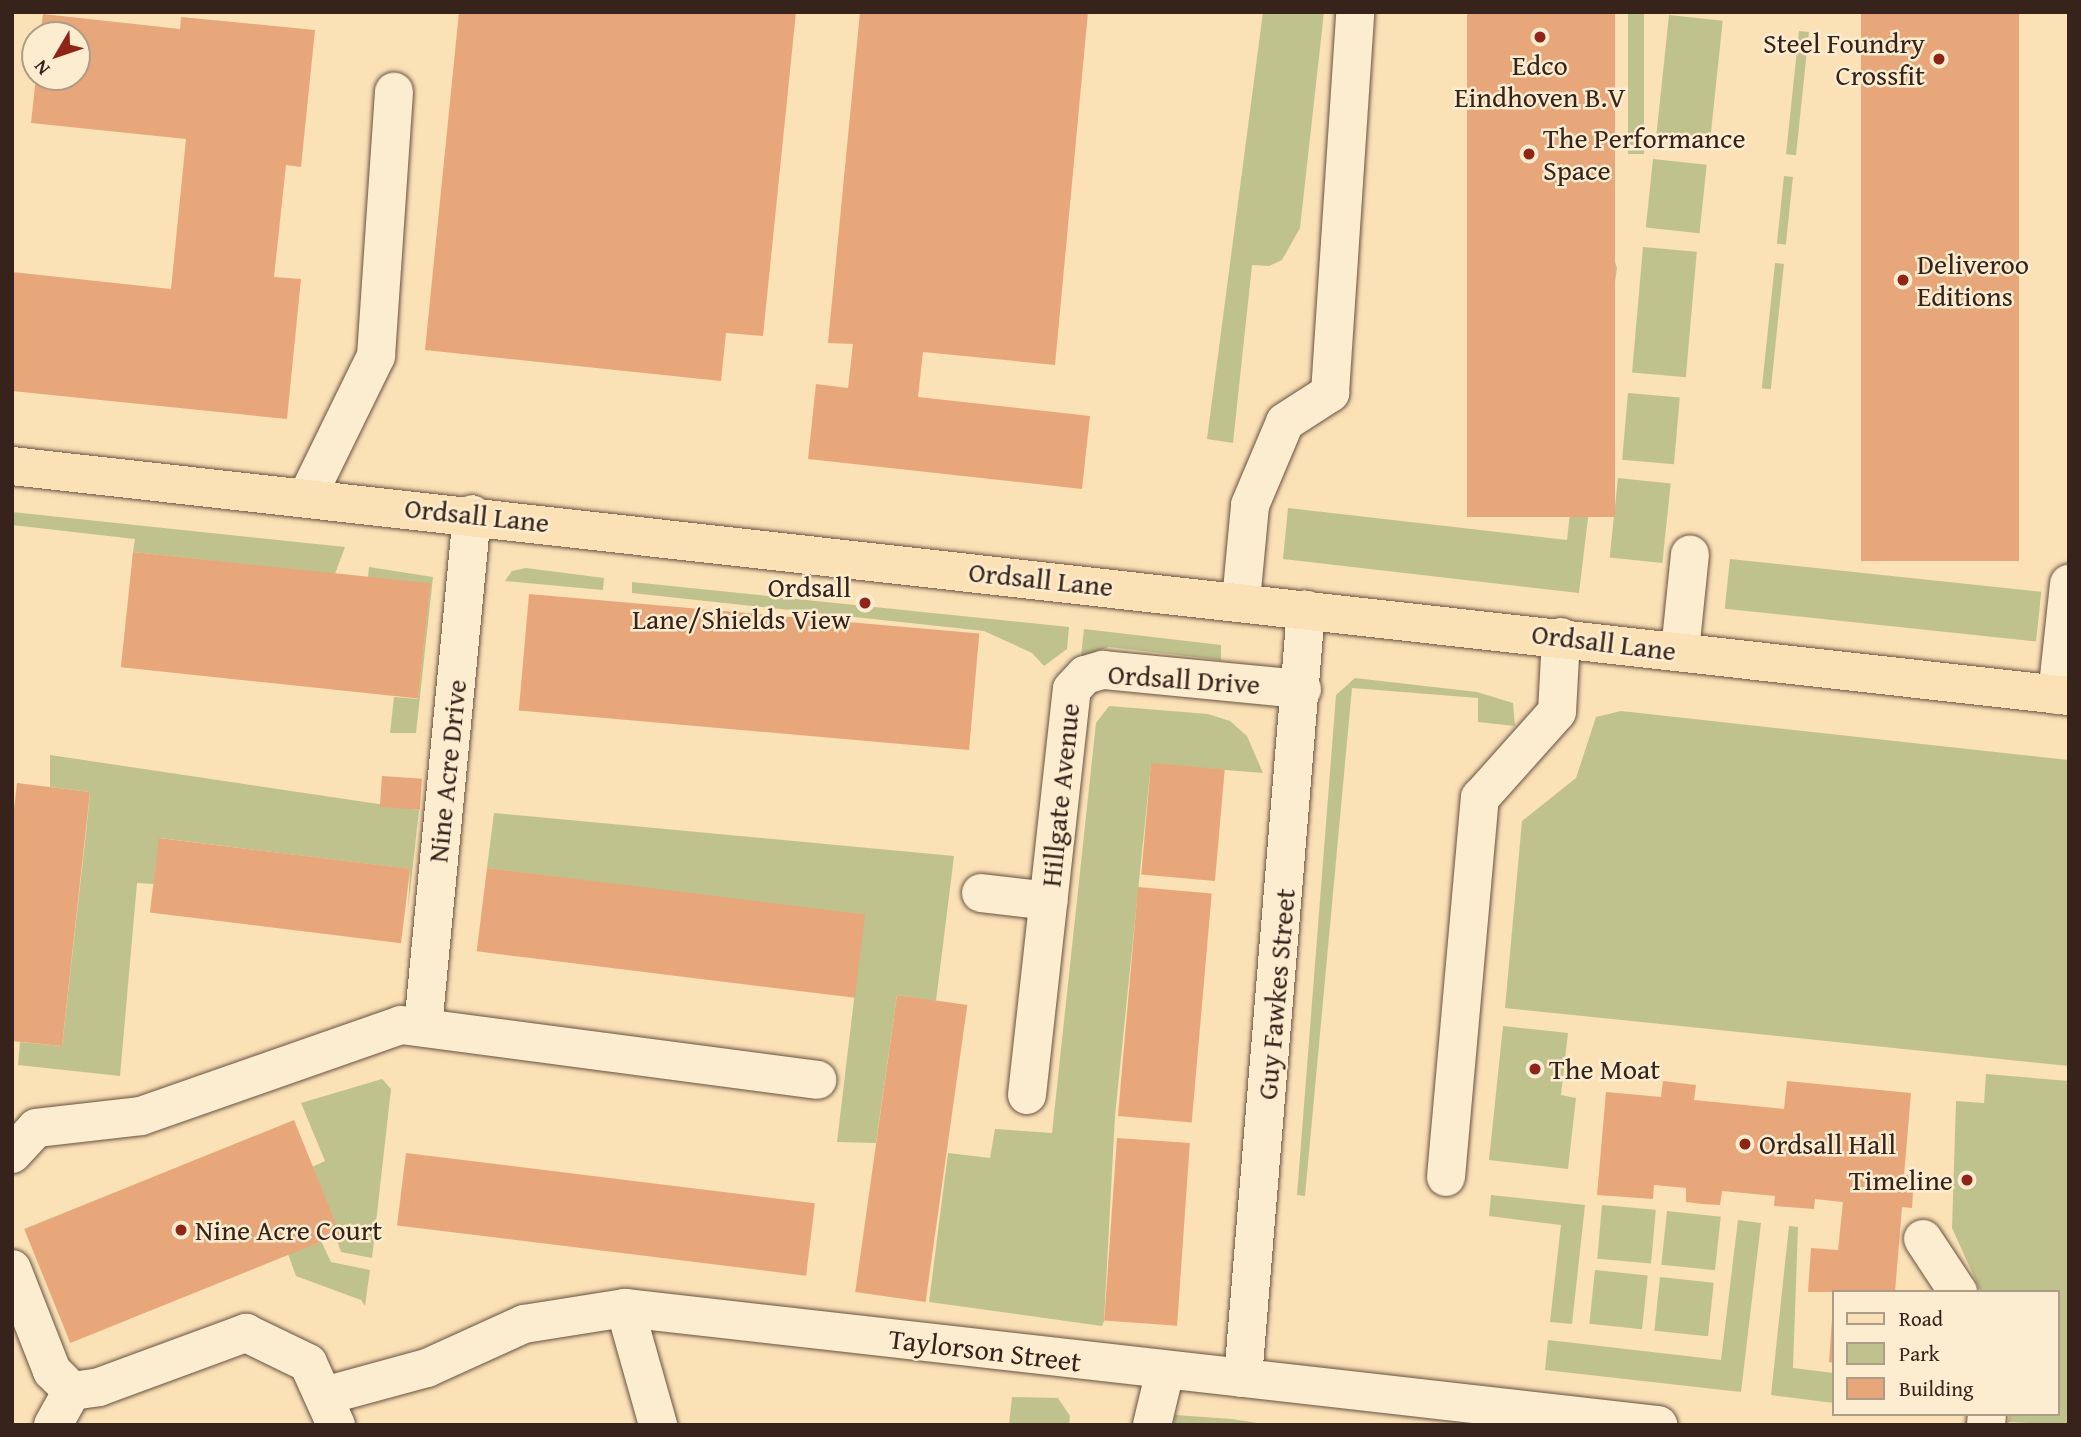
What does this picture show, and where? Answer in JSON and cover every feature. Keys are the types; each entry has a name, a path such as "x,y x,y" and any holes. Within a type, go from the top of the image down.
{"main road":[{"name":"Ordsall Lane","path":"12,466 472,514 2063,695"}],"street":[{"path":"1241,601 1250,505 1285,422 1330,393 1355,12"},
{"path":"307,497 376,356 394,92"},
{"name":"Nine Acre Drive","path":"423,1027 472,514"},
{"path":"1680,651 1690,555"},
{"path":"2063,695 2069,583"},
{"name":"Guy Fawkes Street","path":"1243,1378 1302,689 1306,610"},
{"path":"1446,1177 1480,798 1557,712 1561,637"},
{"name":"Ordsall Drive","path":"1072,689 1085,675 1103,670 1302,689"},
{"name":"Hillgate Avenue","path":"1027,1095 1072,689"},
{"name":"Hillgate Avenue","path":"981,893 1049,901"},
{"path":"12,1154 36,1128 141,1116 288,1068 401,1025 817,1080"},
{"path":"1923,1240 1957,1290"},
{"path":"12,1269 52,1371 72,1391"},
{"path":"625,1308 658,1425"},
{"name":"Taylorson Street","path":"330,1410 524,1324 625,1308 1658,1425"},
{"path":"72,1391 99,1387 246,1334 308,1363 330,1410"},
{"path":"1152,1425 1165,1371"},
{"path":"53,1425 72,1391"}],"green space":[{"path":"1263,12 1324,12 1300,228 1282,260 1269,266 1252,265 1233,443 1207,439"},
{"path":"1628,12 1644,12 1644,154 1628,154"},
{"path":"1669,15 1723,21 1710,145 1656,139"},
{"path":"1799,31 1809,32 1796,155 1786,154"},
{"path":"1653,159 1707,165 1699,233 1646,228"},
{"path":"1784,176 1793,177 1786,245 1777,244"},
{"path":"1603,227 1617,268 1599,393 1584,391"},
{"path":"1643,247 1697,252 1686,377 1632,373"},
{"path":"1775,263 1784,264 1771,389 1762,388"},
{"path":"1628,393 1680,398 1674,464 1622,460"},
{"path":"1576,458 1591,493 1579,593 1283,559 1288,508 1567,540"},
{"path":"1618,478 1671,484 1662,563 1610,558"},
{"path":"12,512 345,547 335,574 133,552 135,539 12,525"},
{"path":"1730,559 2041,592 2036,641 1725,609"},
{"path":"369,567 433,577 416,733 390,733 394,697 418,699 430,585 368,578"},
{"path":"526,568 604,578 603,590 505,581 512,571"},
{"path":"632,582 1069,627 1067,649 1044,666 1032,653 984,631 632,593"},
{"path":"1084,629 1221,645 1221,660 1109,647 1081,656"},
{"path":"1355,678 1477,692 1513,703 1515,726 1478,722 1478,698 1352,688 1305,1196 1297,1195 1336,695"},
{"path":"1109,706 1208,714 1230,721 1247,736 1263,773 1151,764 1115,1116 1104,1321 1102,1326 929,1302 948,1153 990,1158 995,1129 1052,1133 1096,723"},
{"path":"1621,711 2069,760 2069,1066 1505,1008 1522,821 1576,778 1596,717"},
{"path":"50,755 419,810 408,909 410,869 160,838 154,884 137,883 120,1076 18,1065 20,1042 62,1046 86,833 90,792 50,787"},
{"path":"494,813 954,856 936,1001 897,995 876,1143 837,1142 864,916 487,868"},
{"path":"1503,1026 1568,1033 1561,1095 1576,1098 1568,1169 1489,1160"},
{"path":"1986,1074 2069,1081 2069,1425 2008,1422 2010,1416 2060,1416 2060,1290 1980,1290 1952,1228 1956,1101 1984,1103"},
{"path":"382,1079 391,1089 372,1258 341,1252 312,1167 325,1161 301,1103"},
{"path":"1491,1195 1585,1205 1572,1324 1550,1322 1561,1225 1489,1216"},
{"path":"1602,1205 1656,1210 1651,1264 1597,1259"},
{"path":"1667,1211 1721,1217 1715,1270 1661,1265"},
{"path":"1738,1220 1761,1223 1741,1392 1545,1370 1548,1340 1721,1360"},
{"path":"1789,1226 1798,1227 1793,1368 1832,1373 1832,1403 1771,1395"},
{"path":"321,1241 331,1262 370,1270 365,1306 361,1300 296,1276 288,1254"},
{"path":"1595,1270 1648,1276 1642,1329 1589,1324"},
{"path":"1660,1277 1714,1283 1708,1336 1654,1331"},
{"path":"1012,1397 1058,1398 1070,1416 1069,1425 1009,1425"},
{"path":"1175,1415 1232,1419 1270,1425 1174,1425"}],"building":[{"path":"459,12 796,12 763,336 726,333 721,381 425,350"},
{"path":"860,12 1088,12 1055,365 923,352 918,397 1090,416 1082,489 808,459 816,384 848,388 853,344 828,343"},
{"path":"1467,12 1615,12 1615,517 1467,517"},
{"path":"1861,12 2019,12 2019,561 1861,561"},
{"path":"43,14 180,29 181,17 315,30 301,167 286,165 274,277 301,279 287,419 12,391 12,272 171,289 186,139 31,123 34,91 91,91 91,21 42,21"},
{"path":"133,552 430,583 418,699 121,667"},
{"path":"529,594 979,633 969,750 519,711"},
{"path":"1151,763 1225,769 1215,881 1141,875"},
{"path":"382,776 422,779 420,810 380,807"},
{"path":"17,783 90,792 62,1046 12,1041 12,826"},
{"path":"159,838 410,869 401,943 150,912"},
{"path":"487,868 865,914 855,998 477,951"},
{"path":"1138,887 1212,893 1192,1123 1118,1116"},
{"path":"897,995 967,1005 926,1302 855,1292"},
{"name":"Ordsall Hall","path":"1663,1081 1696,1085 1694,1100 1784,1109 1787,1081 1911,1093 1904,1175 1914,1176 1912,1208 1902,1207 1895,1290 1808,1292 1811,1248 1838,1250 1843,1202 1815,1199 1814,1209 1774,1206 1775,1196 1722,1191 1720,1205 1702,1204 1686,1202 1686,1188 1654,1185 1653,1199 1597,1195 1606,1092 1661,1097"},
{"name":"Nine Acre Court","path":"294,1120 340,1234 70,1343 24,1229"},
{"path":"1117,1138 1190,1143 1177,1326 1104,1321"},
{"path":"406,1153 815,1203 806,1276 397,1225"},
{"path":"1832,1319 1832,1363 1829,1362"}],"place":[{"name":"Edco Eindhoven B.V","path":"1540,37"},
{"name":"Steel Foundry Crossfit","path":"1939,59"},
{"name":"The Performance Space","path":"1529,154"},
{"name":"Deliveroo Editions","path":"1903,280"},
{"name":"Ordsall Lane/Shields View","path":"865,603"},
{"name":"The Moat","path":"1535,1069"},
{"name":"Ordsall Hall","path":"1745,1144"},
{"name":"Timeline","path":"1967,1180"},
{"name":"Nine Acre Court","path":"181,1230"}]}
